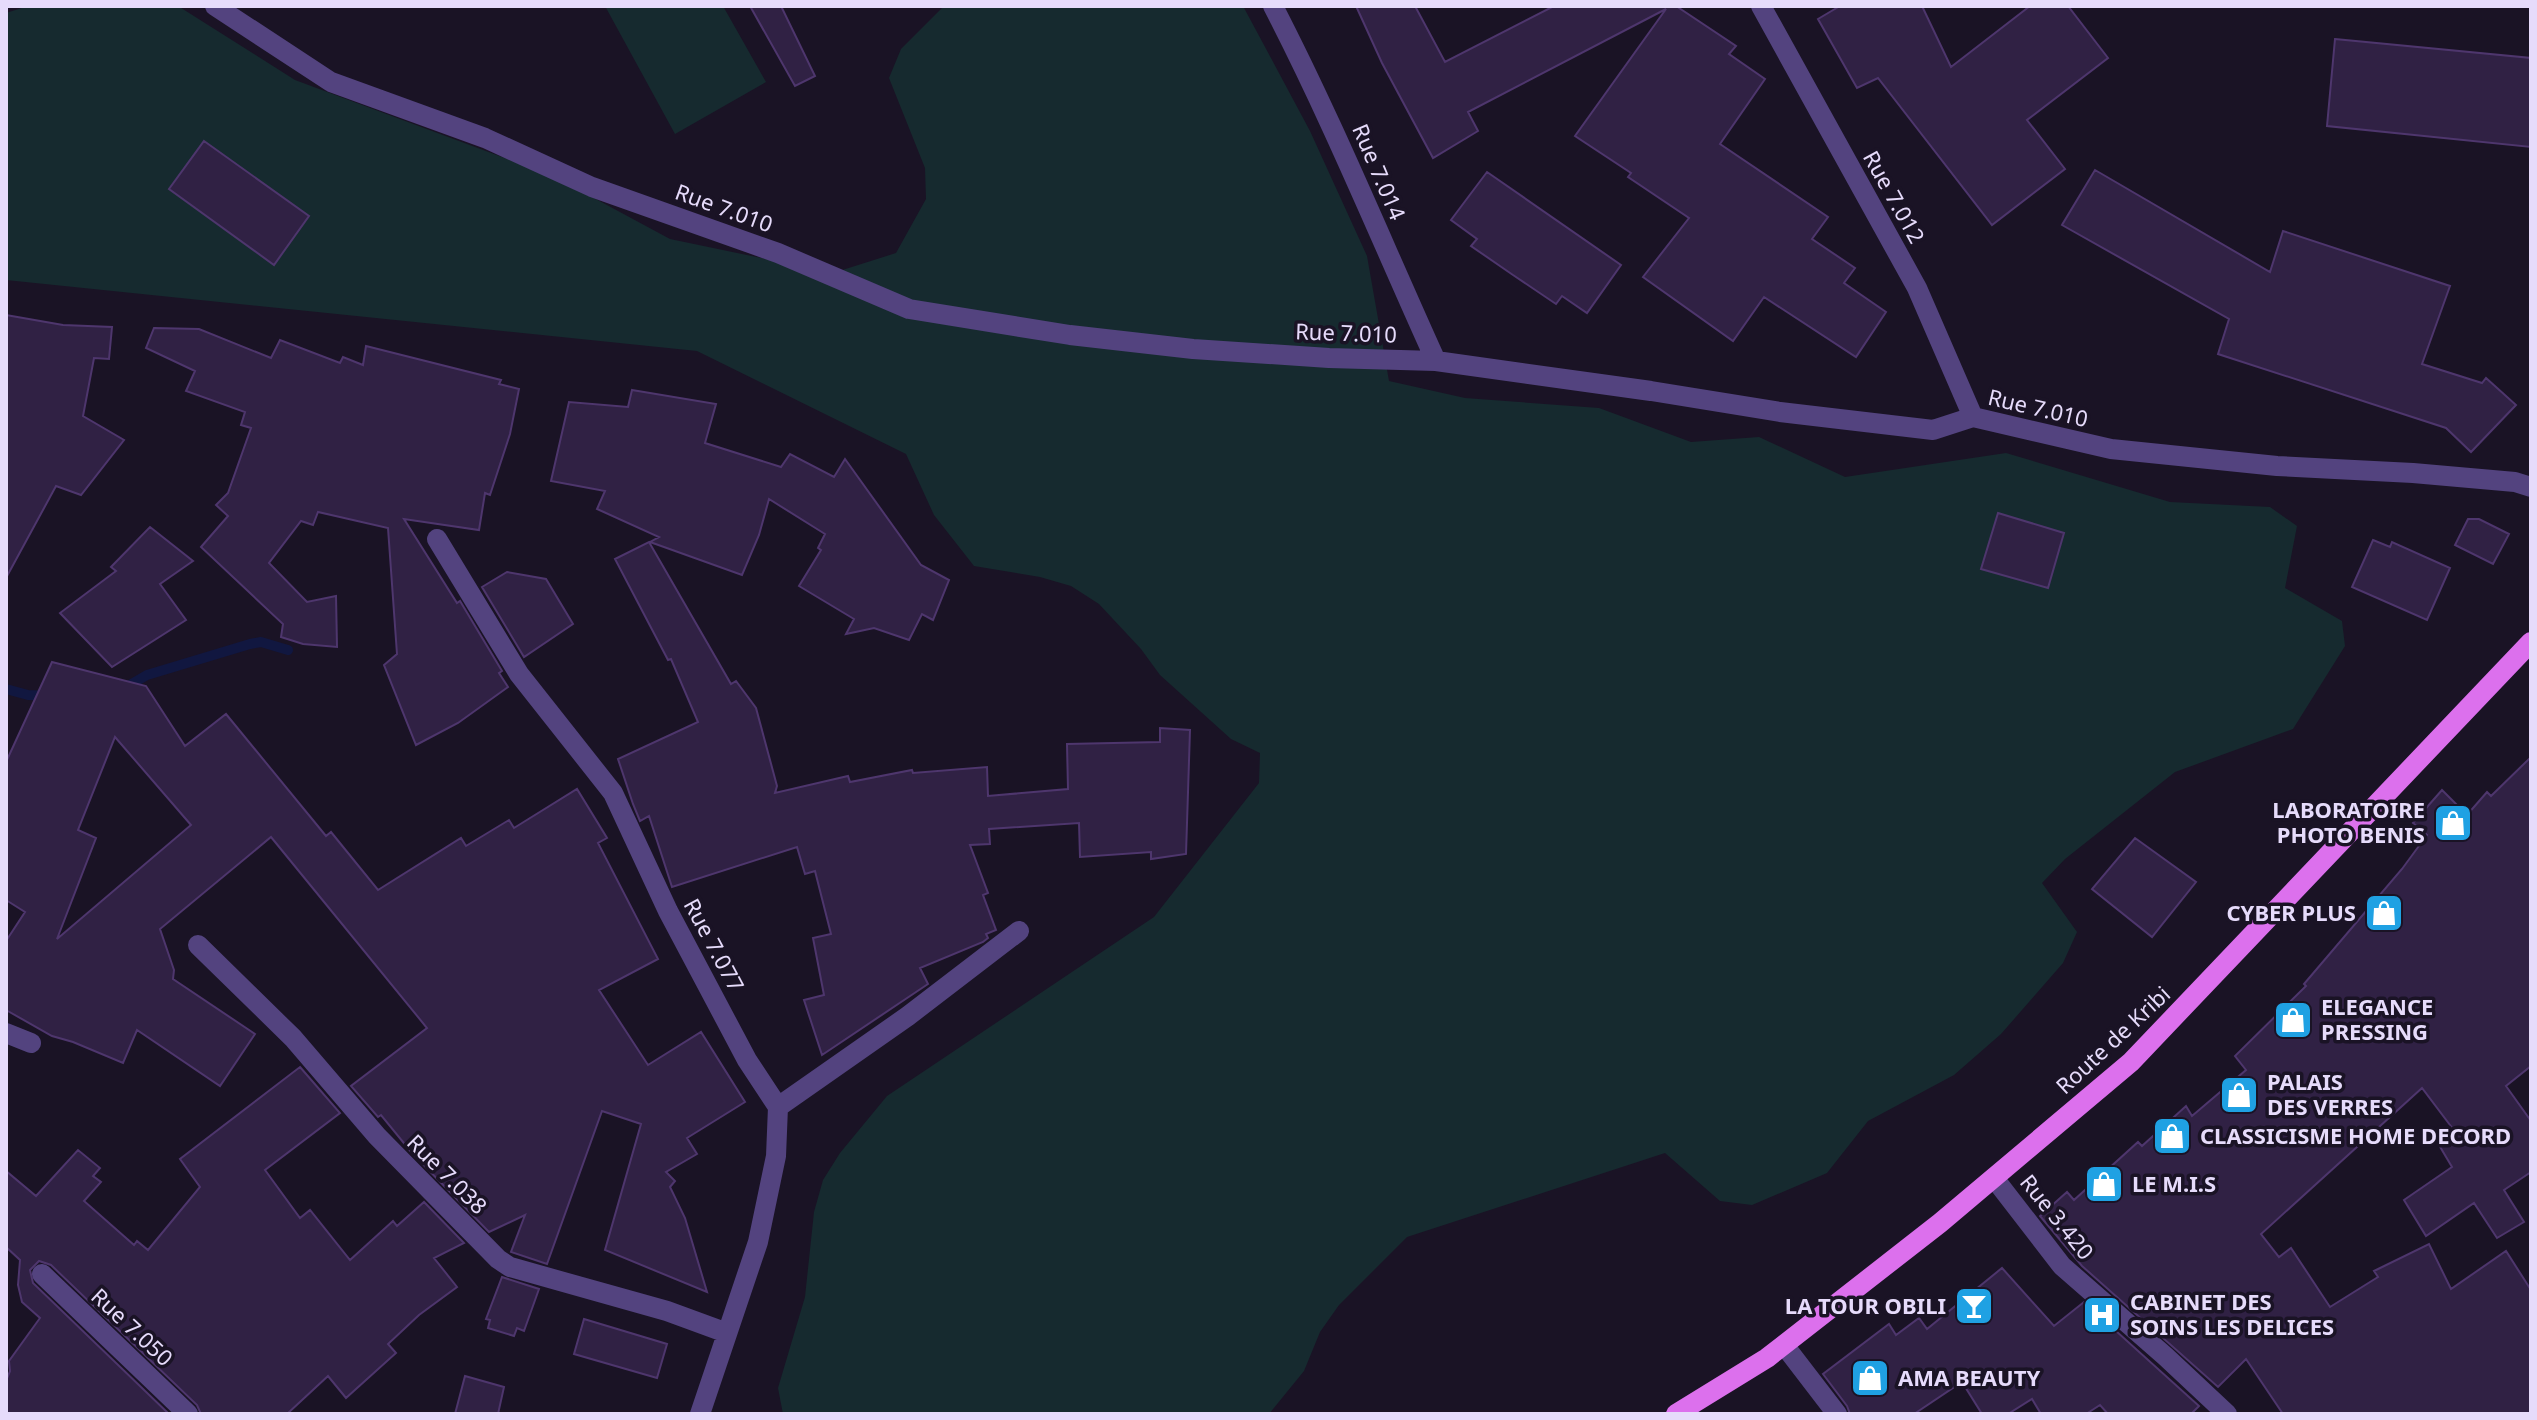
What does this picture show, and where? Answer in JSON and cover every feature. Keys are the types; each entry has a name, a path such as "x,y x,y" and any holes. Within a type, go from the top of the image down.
{"main road":[{"name":"Route de Kribi","path":"1676,1414 1784,1345 1994,1178 2131,1062 2531,642"}],"street":[{"name":"Rue 7.010","path":"215,6 331,82 485,138 592,187 778,253 909,309 1070,335 1193,349 1436,361 1780,412 1933,430 1973,417 2111,449 2277,466 2515,482 2531,487"},
{"name":"Rue 7.014","path":"1273,6 1313,83 1436,361"},
{"name":"Rue 7.012","path":"1761,6 1917,288 1973,417"},
{"name":"Rue 7.077","path":"437,539 519,674 613,793 668,911 747,1060 778,1107"},
{"path":"700,1414 758,1242 776,1156 778,1107 908,1016 1019,931"},
{"name":"Rue 7.038","path":"198,945 293,1038 377,1136 498,1259 510,1267 667,1311 727,1333"},
{"path":"6,1033 31,1043"},
{"name":"Rue 3.420","path":"1994,1178 2062,1266 2227,1414"},
{"name":"Rue 7.050","path":"42,1274 188,1414"},
{"path":"1784,1345 1837,1414"}],"green space":[{"path":"28,6 178,6 295,80 553,176 670,239 833,273 896,253 926,199 925,168 889,78 901,49 944,6 1243,6 1310,131 1367,256 1389,381 1465,398 1599,408 1691,442 1759,437 1845,477 2006,453 2170,502 2270,507 2297,526 2285,588 2342,621 2345,646 2293,729 2175,772 2065,859 2042,883 2077,932 2063,963 2001,1034 1954,1075 1868,1121 1827,1173 1752,1205 1720,1201 1665,1153 1407,1237 1339,1305 1320,1332 1304,1371 1269,1414 783,1414 778,1388 805,1297 814,1212 823,1180 840,1153 887,1096 1154,917 1259,783 1260,753 1231,739 1160,675 1141,649 1099,604 1071,586 1040,577 974,566 934,515 906,454 697,351 6,280 6,13"},
{"path":"605,6 723,6 766,82 675,134"}],"building":[{"path":"750,6 781,6 815,76 795,86"},
{"path":"1356,6 1415,6 1445,62 1554,6 1676,6 1736,46 1729,54 1765,79 1720,144 1828,217 1812,239 1855,268 1844,283 1886,312 1856,357 1764,297 1733,341 1643,277 1689,218 1628,177 1631,173 1575,136 1666,9 1468,112 1478,131 1433,158 1382,63"},
{"path":"1840,6 1922,6 1951,67 2030,6 2068,6 2108,58 2027,120 2065,169 1992,225 1878,78 1857,88 1818,19"},
{"path":"2335,39 2531,58 2531,147 2327,126"},
{"path":"204,141 309,216 274,265 169,189"},
{"path":"2095,170 2270,272 2283,231 2450,286 2422,364 2482,383 2486,378 2516,405 2471,452 2446,428 2218,354 2229,319 2062,225"},
{"path":"1487,172 1621,265 1587,313 1562,296 1556,304 1513,275 1471,246 1477,239 1451,220"},
{"path":"6,315 63,325 112,327 109,359 94,358 83,416 124,440 81,495 56,486 6,578"},
{"path":"154,328 199,329 271,358 280,340 340,363 343,357 363,365 366,346 501,380 499,384 519,389 510,434 490,495 485,493 479,530 404,519 457,603 460,601 502,671 499,673 508,687 458,723 416,745 384,665 397,654 388,528 318,512 313,525 301,521 269,563 307,602 336,596 337,647 303,644 281,637 283,624 201,547 228,516 216,505 228,493 251,428 241,425 245,412 186,391 195,371 146,348"},
{"path":"632,390 716,404 705,443 781,467 790,454 834,477 845,459 921,565 949,580 933,620 922,614 909,640 874,628 846,634 854,619 799,586 821,550 818,548 825,534 769,499 759,535 742,575 650,542 659,537 597,509 605,491 551,481 569,402 628,407"},
{"path":"1998,513 2064,533 2048,588 1981,569"},
{"path":"2468,519 2479,519 2509,534 2493,564 2455,545"},
{"path":"150,527 193,561 160,584 186,620 112,667 60,613 116,571 111,567"},
{"path":"2373,540 2390,547 2392,542 2450,568 2427,620 2352,587"},
{"path":"649,542 731,684 736,681 756,708 777,786 775,793 848,776 850,782 912,770 913,773 987,767 988,796 1068,789 1067,744 1160,742 1160,728 1190,730 1186,854 1151,859 1151,852 1080,857 1079,823 989,829 990,844 970,845 988,893 983,895 996,930 986,934 988,938 983,942 920,968 928,984 822,1055 804,1000 824,995 813,938 831,934 815,871 805,874 797,847 672,887 649,816 640,821 633,804 618,759 698,722 671,659 668,660 615,559"},
{"path":"507,572 546,579 573,624 524,657 482,587"},
{"path":"52,662 146,686 185,746 226,714 326,836 331,832 378,890 461,838 466,846 509,820 514,828 577,789 607,838 598,843 658,959 599,990 648,1065 701,1032 745,1102 687,1138 697,1154 666,1172 675,1181 670,1187 685,1218 707,1292 605,1250 641,1124 602,1111 547,1264 511,1252 525,1215 489,1232 412,1153 381,1115 378,1117 351,1086 427,1028 271,837 160,929 174,970 173,979 255,1034 220,1086 137,1030 123,1063 52,1036 6,1010 6,941 25,912 6,900 6,762","holes":["115,737 191,825 57,939 96,838 78,830"]},
{"path":"2531,757 2531,1066 2506,1086 2531,1121 2531,1172 2504,1190 2524,1222 2497,1238 2474,1203 2426,1236 2404,1200 2452,1167 2439,1145 2456,1133 2422,1088 2261,1234 2279,1257 2291,1248 2330,1307 2378,1277 2374,1271 2429,1244 2451,1289 2506,1251 2531,1290 2531,1414 2283,1414 2246,1359 2218,1387 2082,1266 2040,1216 2067,1192 2074,1200 2138,1142 2142,1146 2186,1106 2192,1116 2246,1070 2235,1056 2306,986 2304,984 2402,869 2427,835 2413,823 2442,790 2467,815 2487,792 2491,796"},
{"path":"2135,838 2196,882 2152,937 2092,889"},
{"path":"300,1067 340,1113 265,1170 300,1218 310,1210 350,1260 393,1221 397,1226 424,1202 464,1243 434,1258 457,1287 419,1315 388,1344 396,1353 346,1398 328,1376 287,1414 201,1414 197,1405 51,1265 39,1261 30,1270 33,1283 169,1414 6,1414 9,1361 40,1318 22,1302 18,1285 20,1260 6,1247 6,1171 36,1196 78,1150 100,1168 93,1176 101,1182 84,1201 134,1245 137,1241 148,1250 200,1187 180,1159"},
{"path":"2002,1268 2054,1326 2084,1302 2199,1406 2191,1414 2108,1414 2100,1405 2086,1414 2041,1414 2032,1399 2008,1414 1982,1414 1962,1382 1914,1414 1850,1414 1823,1374 1889,1324 1896,1335 1919,1318 1927,1329"},
{"path":"502,1277 539,1289 524,1331 517,1328 514,1336 488,1328 490,1320 486,1319"},
{"path":"584,1319 667,1344 657,1378 574,1354"},
{"path":"465,1376 504,1387 498,1414 455,1414"}],"waterway":[{"path":"123,689 147,675 250,644 261,642 288,650"},
{"path":"6,689 49,696"}],"place":[{"name":"LABORATOIRE PHOTO BENIS","path":"2453,823"},
{"name":"CYBER PLUS","path":"2384,913"},
{"name":"ELEGANCE PRESSING","path":"2293,1020"},
{"name":"PALAIS DES VERRES","path":"2239,1095"},
{"name":"CLASSICISME HOME DECORD","path":"2172,1136"},
{"name":"LE M.I.S","path":"2104,1184"},
{"name":"LA TOUR OBILI","path":"1974,1306"},
{"name":"CABINET DES SOINS LES DELICES","path":"2102,1315"},
{"name":"AMA BEAUTY","path":"1870,1378"}]}
